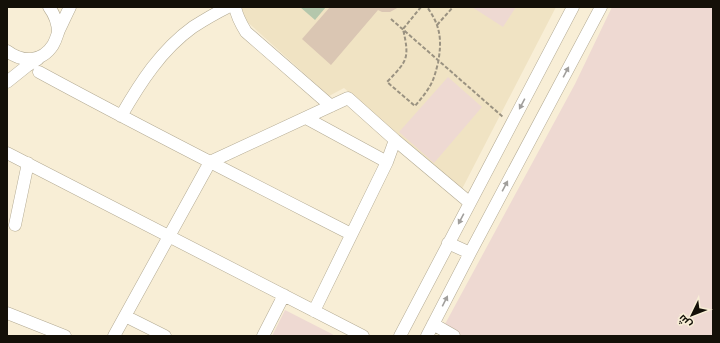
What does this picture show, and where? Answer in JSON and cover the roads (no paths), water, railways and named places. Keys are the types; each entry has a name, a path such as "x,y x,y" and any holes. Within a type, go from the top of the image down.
{"street":[{"path":"49,7 55,15 58,24 58,34"},
{"path":"7,82 49,51 55,43 70,7"},
{"path":"121,116 144,78 170,48 196,25 228,7"},
{"path":"235,7 240,23 246,32 330,106"},
{"path":"400,336 573,7"},
{"path":"427,336 601,7"},
{"path":"7,51 13,56 22,59 32,59 41,56"},
{"path":"40,72 121,116 351,234"},
{"path":"114,336 210,162 348,98 470,203"},
{"path":"306,118 387,162"},
{"path":"314,311 387,162 395,140"},
{"path":"7,153 363,336"},
{"path":"15,225 28,163"},
{"path":"448,243 470,253"},
{"path":"263,336 284,295"},
{"path":"7,314 65,336"},
{"path":"126,316 165,336"},
{"path":"433,324 454,336"}]}
